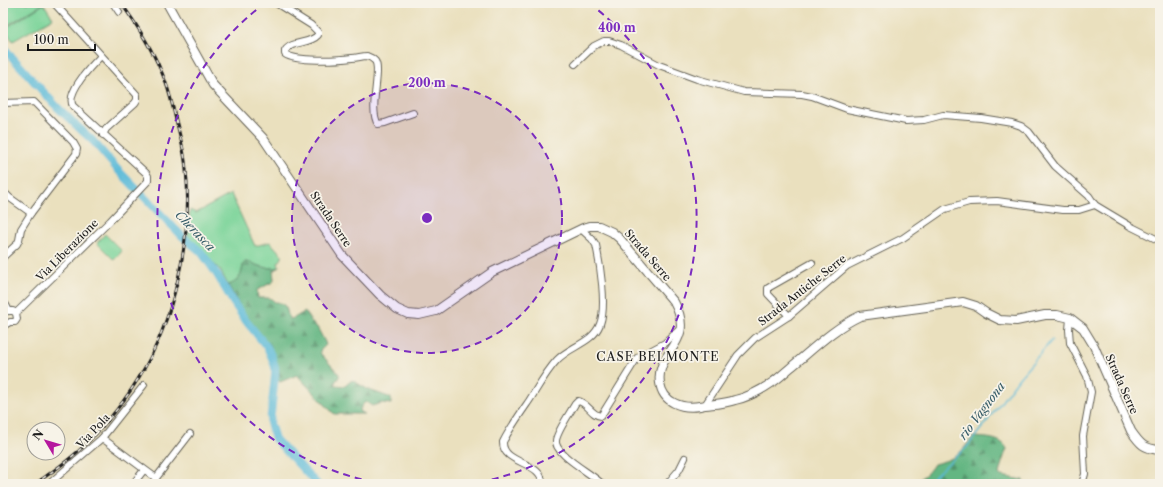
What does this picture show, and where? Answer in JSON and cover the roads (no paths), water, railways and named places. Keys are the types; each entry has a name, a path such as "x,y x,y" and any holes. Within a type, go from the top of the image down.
{"main road":[{"name":"Strada Serre","path":"167,3 213,85 263,138 342,255 380,295 397,309 414,315 436,311 492,272 581,229 590,226 598,226 608,229 617,236 674,302 680,312 682,327"},
{"path":"682,327 679,337 663,365 660,374 660,383 666,396 676,404 685,407 735,400 773,382 846,323 860,316 963,302 976,306 1000,320 1016,321 1045,315 1057,315 1070,318"},
{"name":"Strada Serre","path":"1070,318 1083,328 1094,346 1131,431 1138,441 1150,449 1160,450"}],"street":[{"path":"54,3 136,94 137,98 135,104 106,129 103,135 72,106 71,103 75,90 88,68 101,56"},
{"path":"113,3 119,12"},
{"path":"276,3 311,25 318,32 318,35 314,39 288,47 285,51 286,54 292,58 320,59 370,57 378,66 374,117 378,124 413,113"},
{"path":"575,64 594,46 604,41 610,41 672,70 697,79 744,92 786,93 812,96 847,109 906,121 924,120 943,115 981,118 1012,123 1021,126 1029,132 1055,166 1088,196 1095,205 1135,229 1160,241"},
{"path":"3,103 34,102 73,142 77,150 76,154 31,213 21,229 20,240 3,257"},
{"name":"Via Liberazione","path":"16,313 146,184 148,178 146,173 103,135"},
{"path":"3,191 31,213"},
{"name":"Strada Antiche Serre","path":"705,405 738,355 755,338 788,316 847,266 903,238 945,209 970,202 987,201 1063,210 1079,210 1095,205"},
{"path":"542,484 542,478 536,470 506,453 503,442 553,365 566,352 592,336 599,328 603,316 603,302 596,245 581,229"},
{"path":"788,316 768,294 768,288 812,263"},
{"path":"3,302 9,310 16,313 18,317 14,322 6,321"},
{"path":"3,326 9,310"},
{"path":"1070,318 1070,342 1087,376 1091,392 1083,436 1085,474 1082,484"},
{"path":"602,484 566,456 557,447 557,436 574,404 578,401 582,402 598,417 601,416 620,389 628,371 637,358 665,343 682,327"},
{"name":"Via Pola","path":"49,484 102,438 144,384"},
{"path":"102,438 144,470 155,481 190,434"},
{"path":"667,484 679,470 685,458"},
{"path":"133,484 144,470"}],"waterway":[{"name":"Cherasca","path":"3,47 57,107 93,141 118,170 182,236 201,252 246,321 267,347 272,358 275,367 275,376 270,423 275,439 317,484"},
{"name":"rio Vagnona","path":"919,484 927,482 966,448 1019,378 1052,340"},
{"name":"rio Vagnona","path":"846,484 858,481 882,484"}],"railway":[{"path":"35,484 79,451 98,432 116,411 138,379 162,332 171,305 183,251 187,223 186,170 185,157 172,102 154,55 121,3"}],"district":[{"name":"CASE BELMONTE","path":"658,357"}]}
